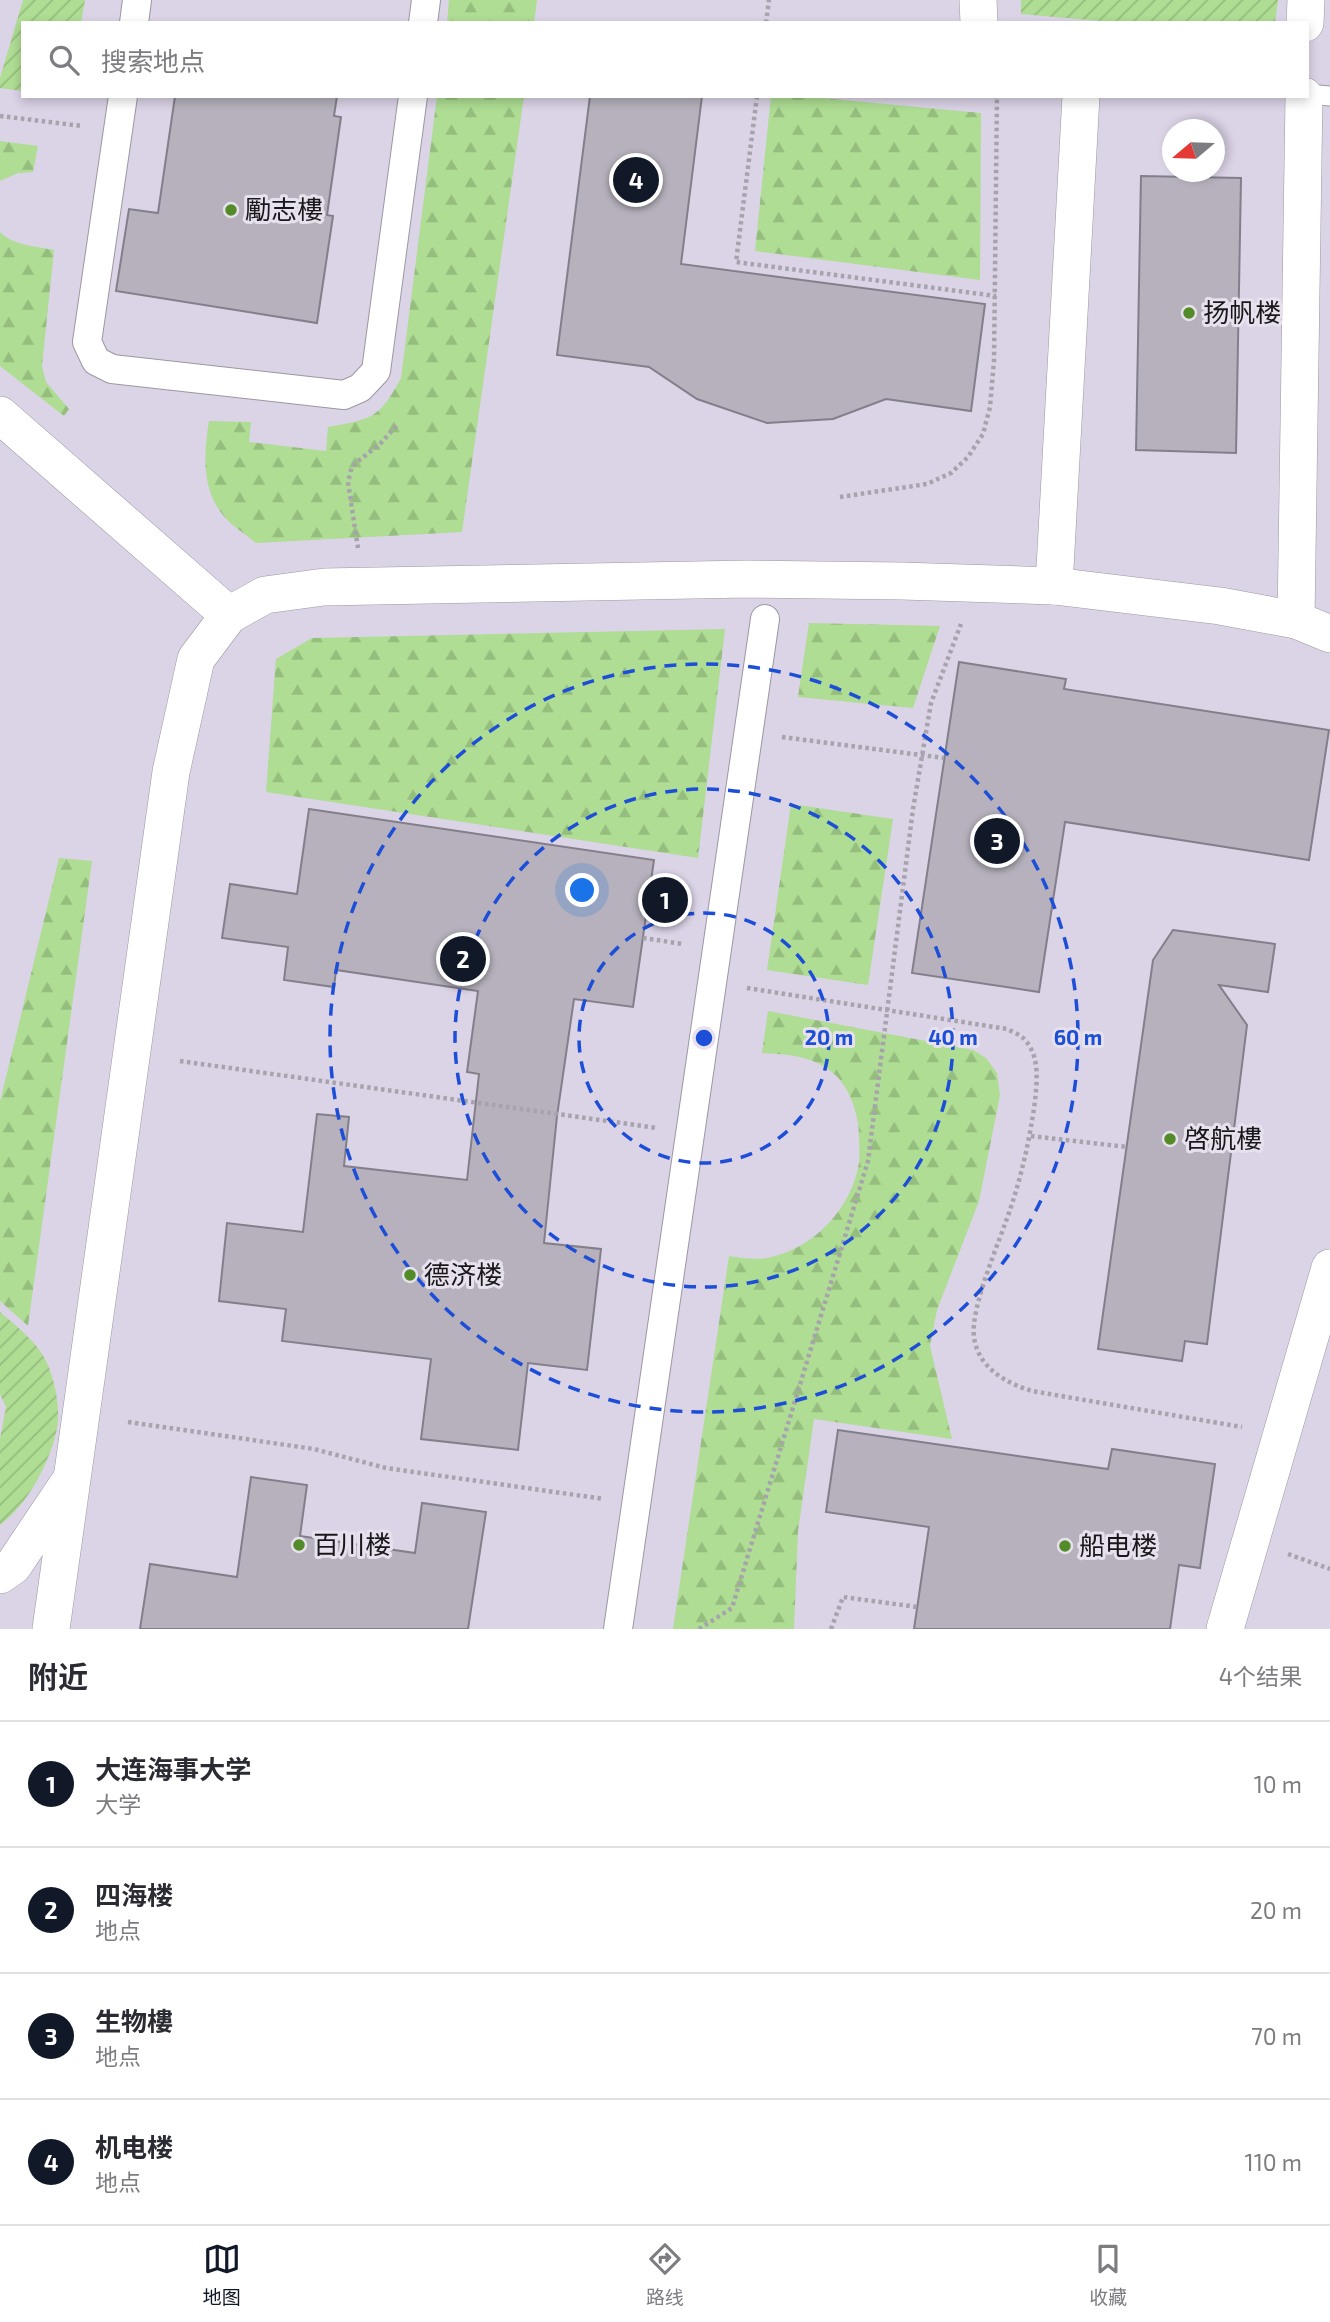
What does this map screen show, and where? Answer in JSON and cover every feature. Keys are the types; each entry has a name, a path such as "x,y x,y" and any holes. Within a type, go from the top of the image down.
{"street":[{"path":"134,21 138,0"},
{"path":"423,21 426,0"},
{"path":"978,0 979,21"},
{"path":"1305,21 1306,0"},
{"path":"123,98 87,342 96,361 112,369 344,395 360,388 376,371 413,98"},
{"path":"1054,586 1081,98"},
{"path":"1296,620 1306,98"},
{"path":"0,415 229,615"},
{"path":"51,1629 171,772 196,659 229,615 265,595 324,587 748,579 902,581 1054,586 1220,606 1296,620 1330,634"},
{"path":"618,1629 765,619"},
{"path":"1225,1629 1330,1268"},
{"path":"0,1575 13,1566 74,1473"}],"lane":[{"path":"1309,95 1330,96"}],"path":[{"path":"766,21 769,0"},
{"path":"757,98 736,261 996,296"},
{"path":"840,497 927,484 951,473 968,457 983,434 990,407 994,361 997,98"},
{"path":"0,116 118,131"},
{"path":"359,553 348,482 352,466 380,444 397,425"},
{"path":"699,1629 732,1608 868,1161 912,809 931,703 961,624"},
{"path":"749,732 944,758"},
{"path":"712,983 1007,1029 1025,1040 1036,1059 1037,1080 1030,1136 1011,1207 976,1310 973,1336 980,1359 1011,1385 1032,1391 1243,1427"},
{"path":"180,1061 690,1133"},
{"path":"1030,1136 1127,1147"},
{"path":"128,1422 314,1448 386,1468 635,1504"},
{"path":"1284,1553 1330,1569"},
{"path":"831,1629 842,1597 917,1607"}],"shaded area":[{"path":"0,0 1330,0 1330,1629 0,1629"}],"green space":[{"path":"23,0 85,0 81,21 21,21 21,91 0,88 0,78"},
{"path":"449,0 537,0 534,21 447,21"},
{"path":"1021,0 1278,0 1275,21 1100,21 1021,14"},
{"path":"437,98 524,98 462,532 256,543 226,519 216,505 208,482 205,458 209,421 251,422 249,442 326,451 328,427 355,422 373,415 386,402 401,378"},
{"path":"771,98 822,98 981,113 980,280 755,251"},
{"path":"0,141 38,146 33,172 18,173 0,181"},
{"path":"0,232 18,243 54,250 42,366 46,382 69,409 64,416 0,366"},
{"path":"809,623 940,626 913,708 798,697"},
{"path":"725,629 698,858 266,792 276,659 312,638"},
{"path":"791,804 893,819 868,985 767,970"},
{"path":"59,858 92,861 28,1326 0,1301 0,1102"},
{"path":"768,1011 973,1050 986,1058 997,1073 1000,1095 979,1201 937,1310 930,1346 952,1439 814,1419 798,1531 794,1629 673,1629 729,1256 767,1258 800,1246 814,1236 839,1211 855,1180 859,1163 857,1119 852,1102 839,1079 825,1067 809,1059 762,1053"},
{"path":"0,1312 31,1339 45,1359 54,1385 58,1425 35,1484 19,1507 0,1525 0,1439 6,1407 0,1394"}],"building":[{"name":"勵志樓","path":"175,98 337,98 334,116 341,117 327,215 333,216 317,323 116,291 129,209 158,213"},
{"path":"590,98 702,98 681,264 985,304 971,411 886,399 833,419 767,423 697,399 649,367 557,355"},
{"name":"扬帆楼","path":"1141,176 1162,176 1162,182 1225,182 1225,178 1241,178 1236,453 1136,450"},
{"path":"959,662 1066,679 1064,689 1329,730 1309,860 1065,822 1039,992 912,973"},
{"path":"309,809 654,860 633,1007 574,999 557,1116 544,1243 601,1249 587,1370 528,1363 518,1450 421,1439 431,1359 282,1341 286,1309 219,1301 227,1223 303,1232 317,1114 349,1117 344,1166 467,1180 479,1074 467,1072 478,991 336,970 334,987 284,980 288,947 222,938 230,884 297,894"},
{"name":"啓航樓","path":"1173,930 1275,944 1268,992 1219,985 1247,1025 1207,1344 1185,1341 1182,1361 1098,1349 1153,960"},
{"name":"船电楼","path":"838,1430 1108,1469 1112,1449 1215,1464 1200,1568 1179,1565 1170,1629 914,1629 929,1527 826,1512"},
{"name":"百川楼","path":"251,1477 307,1485 300,1536 415,1553 422,1503 486,1512 468,1629 140,1629 150,1564 237,1577"}],"place":[{"name":"机电楼","path":"636,180"},
{"name":"勵志樓","path":"231,210"},
{"name":"扬帆楼","path":"1189,313"},
{"name":"生物樓","path":"997,841"},
{"name":"大连海事大学","path":"665,900"},
{"name":"四海楼","path":"463,959"},
{"name":"啓航樓","path":"1170,1139"},
{"name":"德济楼","path":"410,1275"},
{"name":"百川楼","path":"299,1545"},
{"name":"船电楼","path":"1065,1546"}]}
